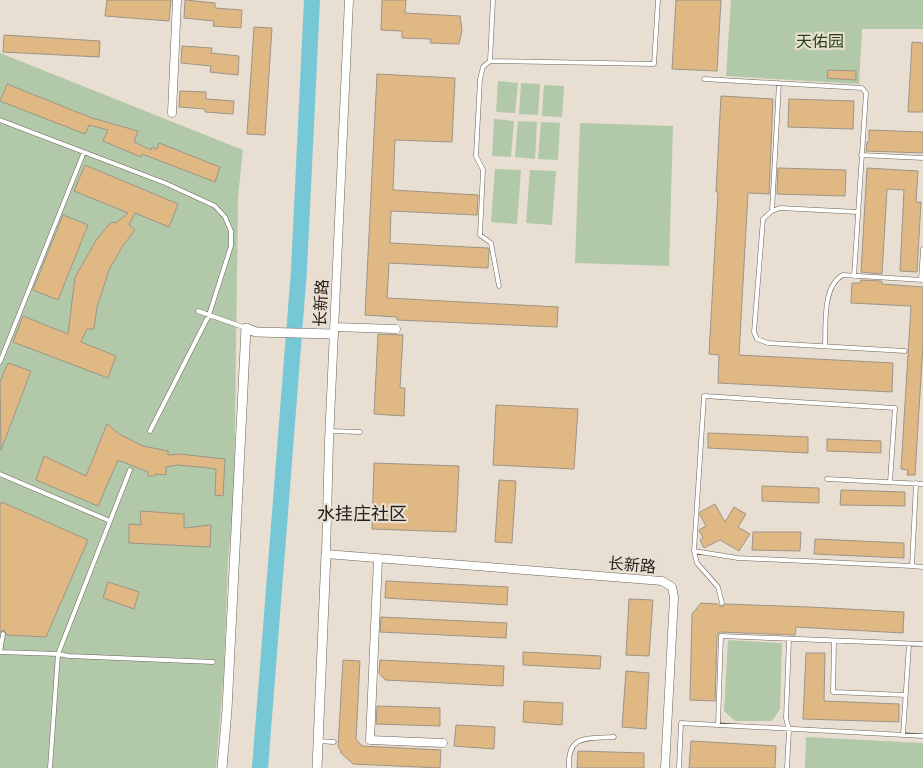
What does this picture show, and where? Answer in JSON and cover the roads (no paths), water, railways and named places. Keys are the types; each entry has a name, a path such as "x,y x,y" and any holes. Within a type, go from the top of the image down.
{"street":[{"path":"172,113 177,0"},
{"name":"长新路","path":"349,0 329,431 326,554 662,581 672,587 674,607 664,768"},
{"path":"222,768 227,710 246,328 256,332 303,333 334,330 396,329"},
{"path":"317,768 326,554"},
{"path":"378,559 370,740 443,743"}],"lane":[{"path":"490,61 493,0"},
{"path":"499,286 491,242 480,236 483,170 476,156 480,79 483,67 490,61 654,64 658,0"},
{"path":"704,79 862,88 866,93 854,276"},
{"path":"772,211 779,83"},
{"path":"0,120 166,183 215,206 225,217 231,231 231,246 209,315 150,431"},
{"path":"0,362 84,152"},
{"path":"861,155 923,158"},
{"path":"858,212 780,208 772,211 763,219 754,332 757,339 768,343 905,351"},
{"path":"825,346 828,296 830,287 836,280 843,275 922,280 923,249"},
{"path":"198,311 246,328"},
{"path":"722,603 718,587 697,563 694,551 704,396 895,408 890,482"},
{"path":"329,431 360,432"},
{"path":"50,768 58,654 130,470"},
{"path":"0,474 110,521"},
{"path":"827,479 923,484"},
{"path":"912,566 916,483"},
{"path":"694,551 738,558 923,567"},
{"path":"3,634 0,652 213,662"},
{"path":"718,725 722,635 923,644"},
{"path":"787,768 789,730 786,718 789,638"},
{"path":"834,640 833,692 906,695"},
{"path":"903,735 909,644"},
{"path":"679,768 681,723 923,736"},
{"path":"569,768 568,759 571,746 579,740 614,737"},
{"path":"318,741 334,742"}],"waterway":[{"path":"260,768 299,270 312,0"}],"district":[{"name":"水挂庄社区","path":"362,513"}],"park label":[{"name":"天佑园","path":"820,41"}]}
